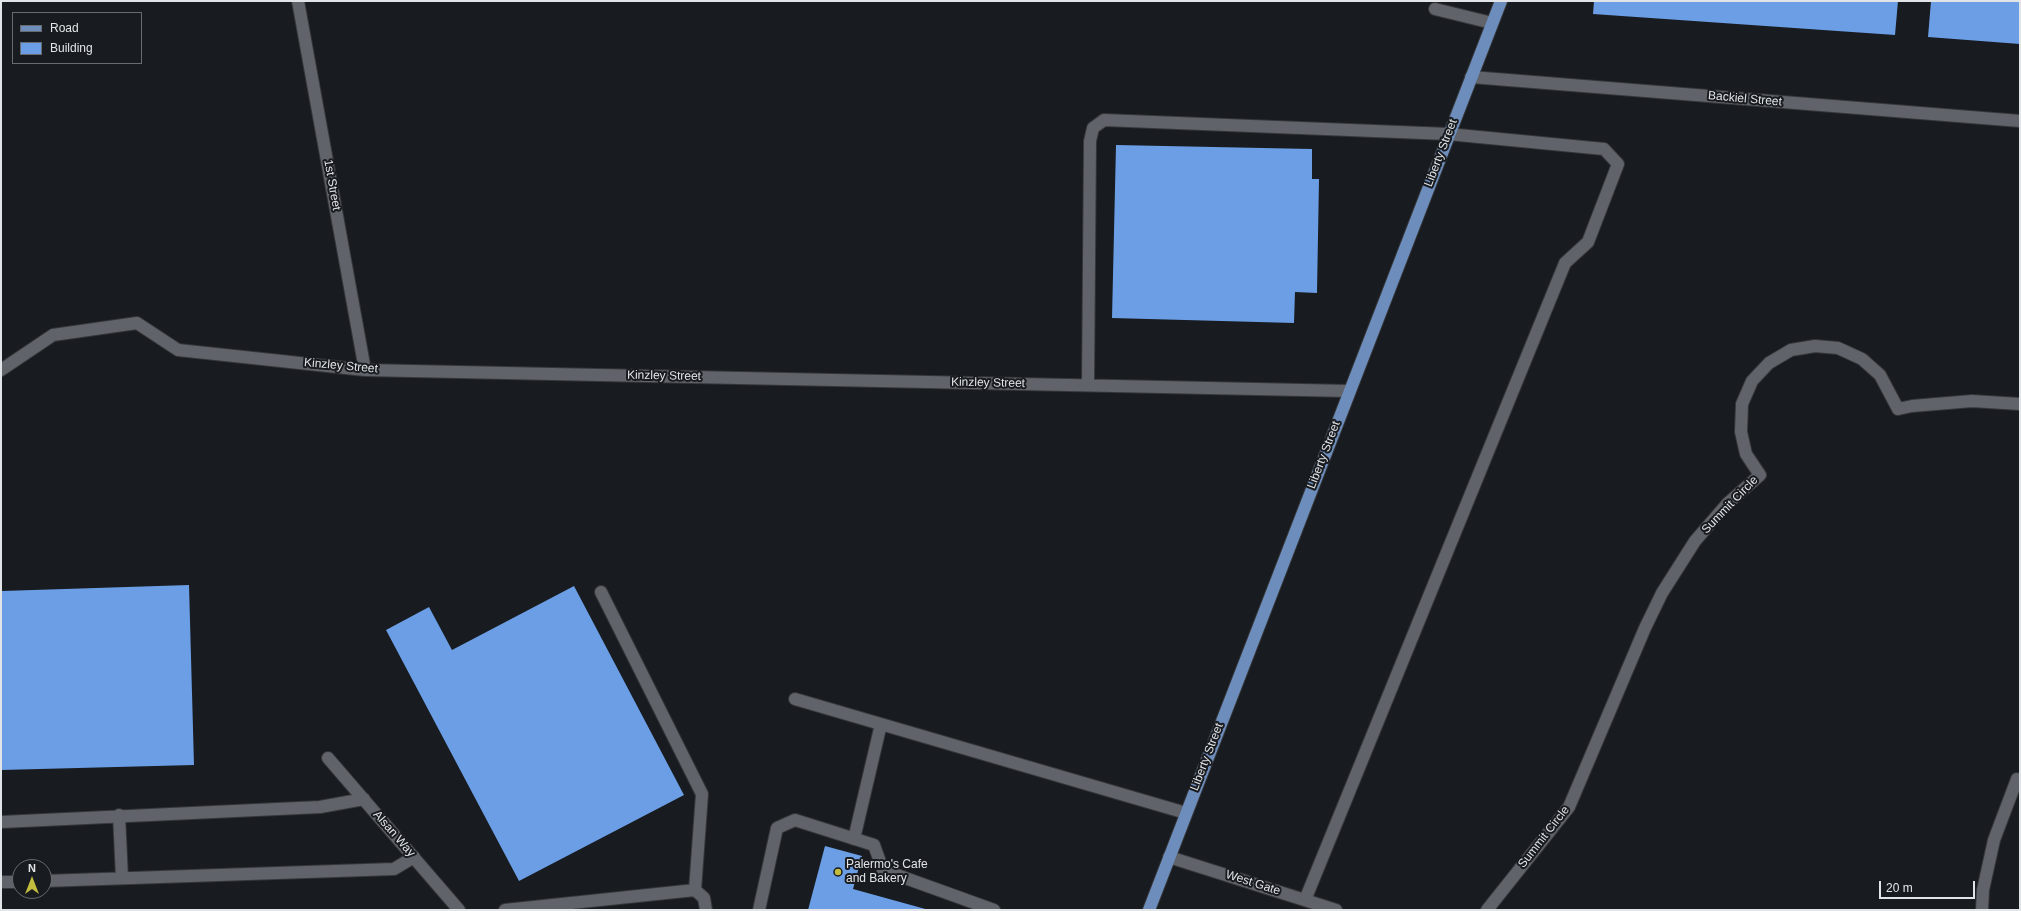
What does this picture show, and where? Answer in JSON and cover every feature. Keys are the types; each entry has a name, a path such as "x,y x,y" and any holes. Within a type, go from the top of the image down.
{"main road":[{"name":"Liberty Street","path":"1149,910 1448,134 1501,1"}],"street":[{"name":"1st Street","path":"298,1 366,370"},
{"path":"1435,9 1492,23"},
{"name":"Backiel Street","path":"1471,77 2020,121"},
{"path":"1088,385 1090,142 1093,128 1104,120 1448,134 1604,150 1618,164 1588,242 1565,263 1305,900"},
{"name":"Kinzley Street","path":"1,370 53,335 137,323 178,350 366,370 1349,391"},
{"name":"Summit Circle","path":"1487,910 1569,806 1644,628 1662,593 1695,541 1728,503 1760,475 1746,454 1741,432 1742,404 1752,381 1769,363 1791,350 1815,346 1838,348 1862,358 1880,375 1898,409 1912,406 1972,401 2020,404"},
{"path":"600,592 702,794 695,890"},
{"path":"794,699 1186,814"},
{"path":"854,839 881,724"},
{"name":"Alsan Way","path":"328,758 459,910"},
{"path":"1982,910 1983,890 1994,840 2017,779"},
{"path":"1,822 320,806 364,799"},
{"path":"119,815 122,878"},
{"path":"759,910 777,828 795,820 874,845 883,870 994,910"},
{"path":"52,881 394,868 414,857"},
{"name":"West Gate","path":"1169,857 1336,910"},
{"path":"1,882 12,882"},
{"path":"505,910 695,890 704,898 706,910"}],"building":[{"path":"1594,1 1898,1 1895,35 1593,14"},
{"path":"1931,1 2020,1 2020,44 1928,37"},
{"path":"1116,145 1312,149 1312,179 1319,179 1317,293 1295,292 1294,323 1112,318"},
{"path":"189,585 194,765 1,770 2,591"},
{"path":"574,586 684,795 519,881 386,630 429,607 452,650"},
{"name":"Palermo's Cafe and Bakery","path":"825,846 862,856 853,889 929,910 808,910"}],"place":[{"name":"Palermo's Cafe and Bakery","path":"838,872"}]}
